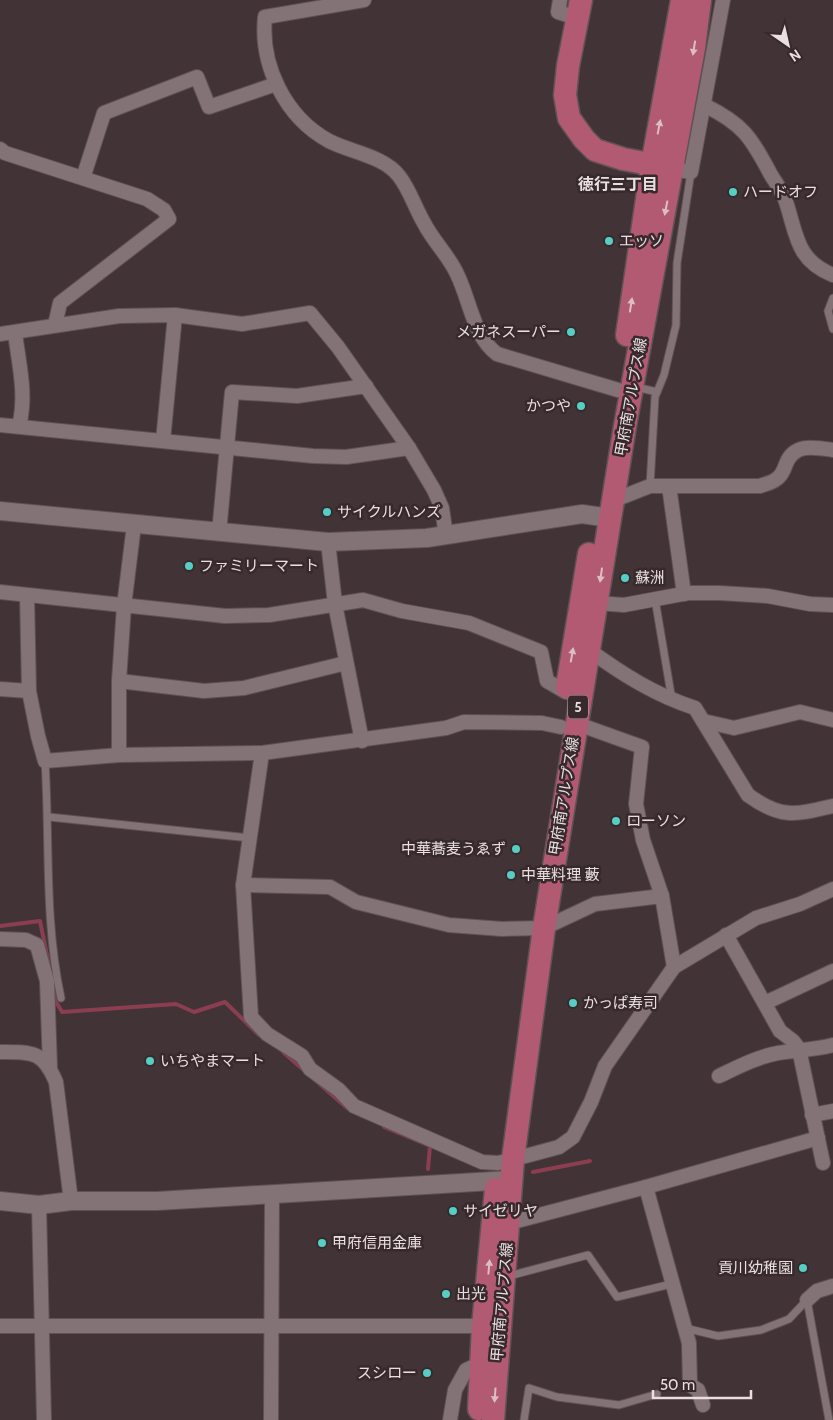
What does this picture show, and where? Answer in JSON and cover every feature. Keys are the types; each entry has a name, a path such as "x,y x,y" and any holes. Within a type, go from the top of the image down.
{"main road":[{"name":"甲府南アルプス線","path":"672,169 682,0"},
{"name":"甲府南アルプス線","path":"478,1420 483,1326 536,928 568,725 589,650 598,603 606,512 625,388 672,169 700,0"},
{"path":"579,9 564,95 569,118 584,139 595,150 622,159 672,169"},
{"name":"甲府南アルプス線","path":"568,725 566,692 606,512"},
{"name":"甲府南アルプス線","path":"493,1420 503,1277 509,1223 505,1171"}],"street":[{"path":"364,0 264,17 263,38 276,84 291,110 329,141 388,167 398,175 424,224 456,271 480,334 488,347 497,354 625,388"},
{"path":"560,0 558,12 579,9"},
{"path":"672,169 704,105 723,0"},
{"path":"83,178 104,113 197,77 209,107 276,84"},
{"path":"704,105 742,127 751,139 786,200 792,227 799,246 810,262 833,275"},
{"path":"0,150 148,199 164,210 169,218 60,303 56,325"},
{"path":"0,334 119,316 175,315 242,324 310,314 366,386 409,448 434,490 442,508 446,536"},
{"path":"163,441 175,315"},
{"path":"15,333 23,391 23,411 19,426"},
{"path":"219,533 232,392 297,396 366,386"},
{"path":"0,424 313,456 346,457 409,448"},
{"path":"0,511 328,542 446,536 582,514 606,512 650,486 760,486 775,480 783,472 789,455 797,449 812,447 833,450"},
{"path":"669,486 684,594"},
{"path":"119,756 119,681 124,606 134,525"},
{"path":"328,542 335,604 362,740"},
{"path":"0,592 225,616 269,615 363,600 402,611 469,624 541,652 548,681 566,692"},
{"path":"598,603 624,606 684,594 730,593 768,596 810,604 833,604"},
{"path":"27,595 29,691 45,761 119,756 262,753 446,728 464,722 568,725 642,747 636,804 643,840 662,896 674,967"},
{"path":"589,650 617,671 672,701 695,708 748,795 761,804 775,812 790,814 833,806"},
{"path":"119,681 204,691 244,688 346,663"},
{"path":"0,689 29,691"},
{"path":"703,721 734,728 800,712 833,720"},
{"path":"262,753 243,885 251,1017 267,1034 302,1056 310,1069 339,1090 354,1106 468,1157 505,1171"},
{"path":"243,885 330,887 356,902 449,925 502,929 536,928 595,904 662,896"},
{"path":"0,1201 39,1205 71,1201 157,1201 272,1194 505,1171 559,1147 573,1137 591,1102 605,1066 674,967 756,918 800,904 833,889"},
{"path":"726,935 780,1031 793,1040 799,1052 823,1163"},
{"path":"0,939 26,940 37,945 46,981 50,1067 56,1082 71,1201"},
{"path":"765,1003 833,971"},
{"path":"719,1076 754,1060 778,1053 799,1052 833,1045"},
{"path":"0,1052 23,1052 42,1058 50,1067"},
{"path":"812,1114 833,1111"},
{"path":"509,1223 646,1188 818,1138"},
{"path":"646,1188 671,1284 689,1343 690,1384 698,1390 703,1404"},
{"path":"271,1420 272,1194"},
{"path":"39,1205 44,1420"},
{"path":"808,1300 817,1291 833,1286"},
{"path":"0,1326 483,1326"},
{"path":"450,1420 455,1390 466,1370 481,1363"}],"lane":[{"path":"650,486 657,392 664,375 676,325 677,263 672,169"},
{"path":"833,298 828,311 833,328"},
{"path":"625,388 657,392"},
{"path":"655,599 672,701"},
{"path":"45,761 49,817 49,913 61,998"},
{"path":"49,817 251,838"},
{"path":"503,1277 588,1255 617,1297 671,1284"},
{"path":"685,1328 718,1336 761,1330 789,1319 808,1300"},
{"path":"808,1300 829,1420"},
{"path":"524,1420 529,1388 557,1397 619,1405 657,1394"}],"waterway":[{"path":"0,926 40,921 49,965"},
{"path":"54,992 55,1000 62,1012 176,1004 194,1012 225,1002 259,1035"},
{"path":"283,1052 347,1108"},
{"path":"384,1127 430,1146 428,1169"},
{"path":"533,1172 590,1161"}],"place":[{"name":"ハードオフ","path":"733,192"},
{"name":"エッソ","path":"609,241"},
{"name":"メガネスーパー","path":"571,332"},
{"name":"かつや","path":"581,406"},
{"name":"サイクルハンズ","path":"327,512"},
{"name":"ファミリーマート","path":"189,566"},
{"name":"蘇洲","path":"625,578"},
{"name":"ローソン","path":"616,821"},
{"name":"中華蕎麦うゑず","path":"516,849"},
{"name":"中華料理 藪","path":"511,875"},
{"name":"かっぱ寿司","path":"573,1003"},
{"name":"いちやまマート","path":"150,1061"},
{"name":"サイゼリヤ","path":"453,1211"},
{"name":"甲府信用金庫","path":"322,1243"},
{"name":"貢川幼稚園","path":"803,1268"},
{"name":"出光","path":"446,1294"},
{"name":"スシロー","path":"427,1373"}],"district":[{"name":"徳行三丁目","path":"618,184"}]}
